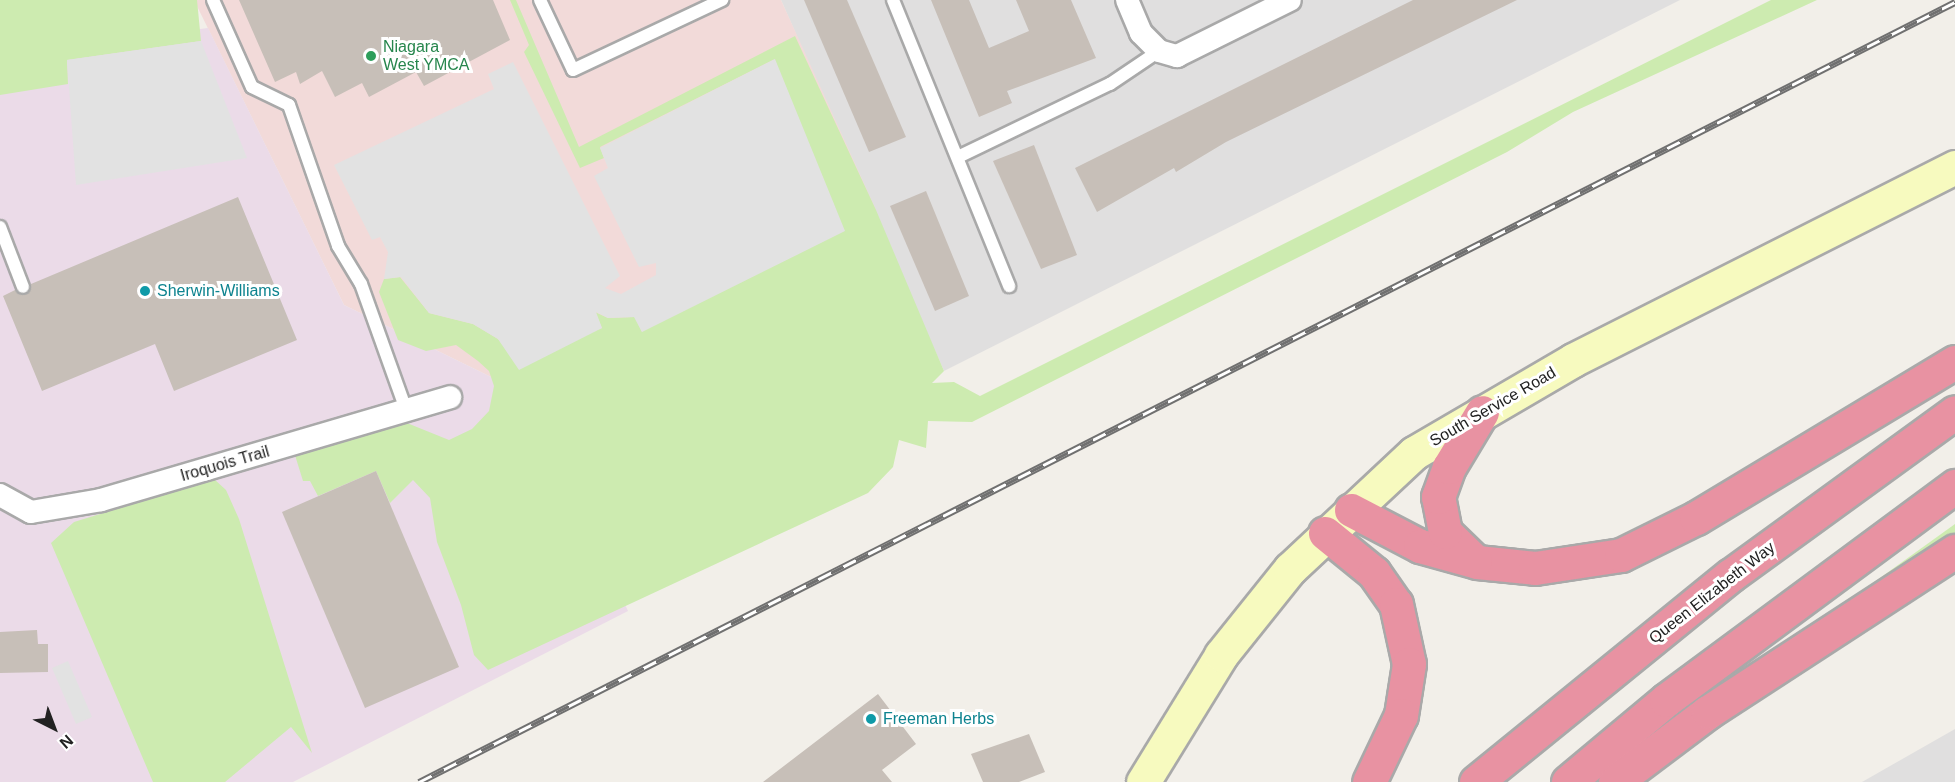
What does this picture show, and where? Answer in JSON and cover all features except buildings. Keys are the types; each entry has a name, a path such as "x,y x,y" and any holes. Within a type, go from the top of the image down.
{"highway":[{"path":"1351,510 1420,546 1477,562 1535,568 1621,555 1696,518 1955,362"},
{"path":"1477,562 1444,532 1437,508 1449,467 1482,412"},
{"name":"Queen Elizabeth Way","path":"1476,782 1731,575 1955,412"},
{"path":"1568,782 1666,700 1955,486"},
{"path":"1325,533 1374,573 1396,604 1409,664 1401,715 1369,782"},
{"path":"1616,782 1708,712 1955,551"}],"street":[{"path":"1127,0 1141,33 1159,51 1177,56 1290,0"},
{"name":"South Service Road","path":"1143,782 1221,655 1290,569 1325,533 1413,453 1573,360 1955,167"},
{"name":"Iroquois Trail","path":"0,495 31,512 101,500 450,397"}],"lane":[{"path":"213,0 252,87 289,105 338,246 361,284 406,410"},
{"path":"540,0 573,70 722,0"},
{"path":"893,0 1009,286"},
{"path":"958,157 1110,84 1159,51"},
{"path":"0,227 23,287"}],"shaded area":[{"path":"194,0 781,0 876,210 528,395 344,305"},
{"path":"781,0 1680,0 944,371"},
{"path":"208,28 344,305 528,395 628,611 293,782 0,782 0,54"},
{"path":"201,41 247,158 76,185 67,60"},
{"path":"775,59 845,231 642,332 634,317 608,318 596,312 602,328 519,370 498,339 473,324 429,313 401,277 384,279 388,252 380,237 372,240 334,165 494,89 488,74 513,62 620,276 605,288 621,294 656,275 656,263 639,267 594,176 608,168 600,148"},
{"path":"68,661 92,717 76,724 52,668"},
{"path":"1955,729 1955,782 1862,782"}],"green space":[{"path":"0,0 197,0 201,41 67,60 68,84 0,95"},
{"path":"510,0 516,0 579,147 795,36 876,210 944,371 932,383 954,382 980,396 1771,0 1817,0 1573,112 1507,152 972,422 928,421 926,448 899,440 893,467 868,493 488,670 474,655 461,605 437,542 430,498 413,480 390,503 376,471 318,496 310,481 303,481 294,452 402,421 449,440 472,429 489,411 494,386 489,371 478,361 456,345 426,351 398,340 379,292 384,279 400,277 429,313 473,324 498,339 515,360 602,328 595,312 608,318 635,317 642,332 775,59 600,147 604,158 580,168 524,52 529,45"},
{"path":"214,479 226,490 239,519 312,753 291,727 225,782 153,782 51,543 74,522"},
{"path":"1955,524 1955,539 1876,586 1873,583"}],"railway":[{"path":"419,782 1955,2"}],"place":[{"name":"Niagara West YMCA","path":"371,56"},
{"name":"Sherwin-Williams","path":"145,291"},
{"name":"Freeman Herbs","path":"871,719"}]}
